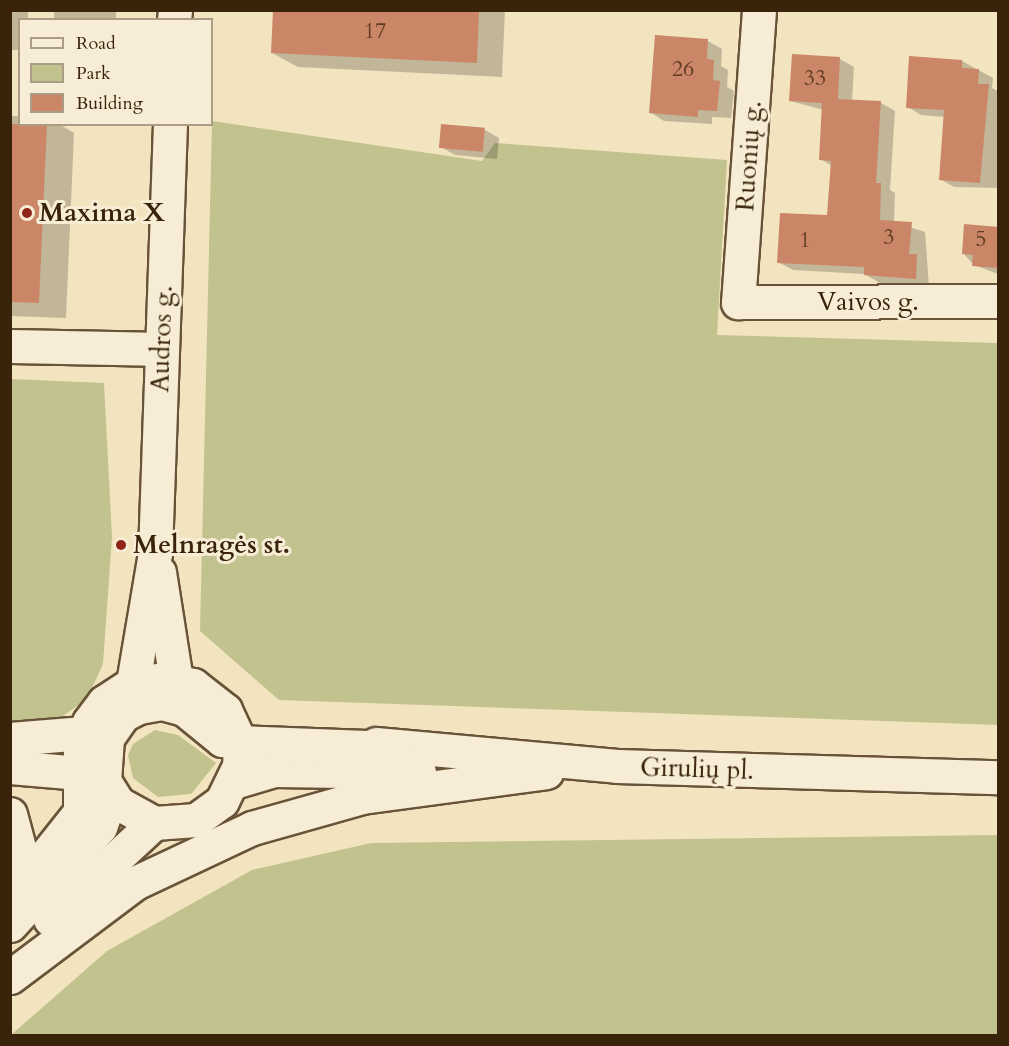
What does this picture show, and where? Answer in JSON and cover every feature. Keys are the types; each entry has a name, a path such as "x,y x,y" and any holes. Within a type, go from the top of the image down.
{"main road":[{"name":"Ruonių g.","path":"738,302 759,10"},
{"name":"Audros g.","path":"133,684 155,553 170,126"},
{"name":"Vaivos g.","path":"738,302 999,301"},
{"path":"10,346 162,349"},
{"name":"Audros g.","path":"155,553 176,681"},
{"name":"Girulių pl.","path":"99,784 84,733 104,702 133,684 176,681 212,697 235,729"},
{"name":"Girulių pl.","path":"12,907 76,822 83,800 99,784 107,738 123,715 139,707 162,703 184,709 222,740 235,729 396,748 617,766 999,777"},
{"path":"10,767 99,784 133,816 154,824 196,820 222,801 234,782 235,729"},
{"path":"10,740 84,733"},
{"path":"10,977 135,883 252,828 362,797 526,773 617,766"},
{"path":"234,782 274,770 526,773"},
{"path":"10,814 21,855 12,907"},
{"path":"10,953 154,824"}],"green space":[{"path":"213,121 482,161 495,143 727,160 717,335 998,343 998,725 279,700 200,631"},
{"path":"10,379 104,383 112,537 103,664 87,699 60,718 11,727"},
{"path":"155,730 178,735 216,763 191,794 158,797 133,778 128,755 133,744"},
{"path":"998,835 998,1035 11,1035 107,951 252,870 371,843"}],"building":[{"path":"273,10 479,10 477,63 271,53"},
{"path":"655,35 708,39 707,59 714,60 713,80 720,81 717,111 698,110 698,117 649,113"},
{"path":"792,54 840,57 838,99 881,101 876,183 881,183 880,220 912,222 909,254 917,254 916,279 864,275 864,267 777,263 780,213 827,215 831,161 819,160 822,103 789,101"},
{"path":"909,56 962,60 962,68 979,69 978,84 989,84 980,183 939,180 944,110 906,108"},
{"name":"Maxima X","path":"10,124 47,126 39,303 10,302"},
{"path":"441,124 485,128 483,152 439,148"},
{"path":"964,224 999,227 999,268 972,266 973,255 962,254"}],"place":[{"name":"Maxima X","path":"27,213"},
{"name":"Melnragės st.","path":"121,545"}]}
